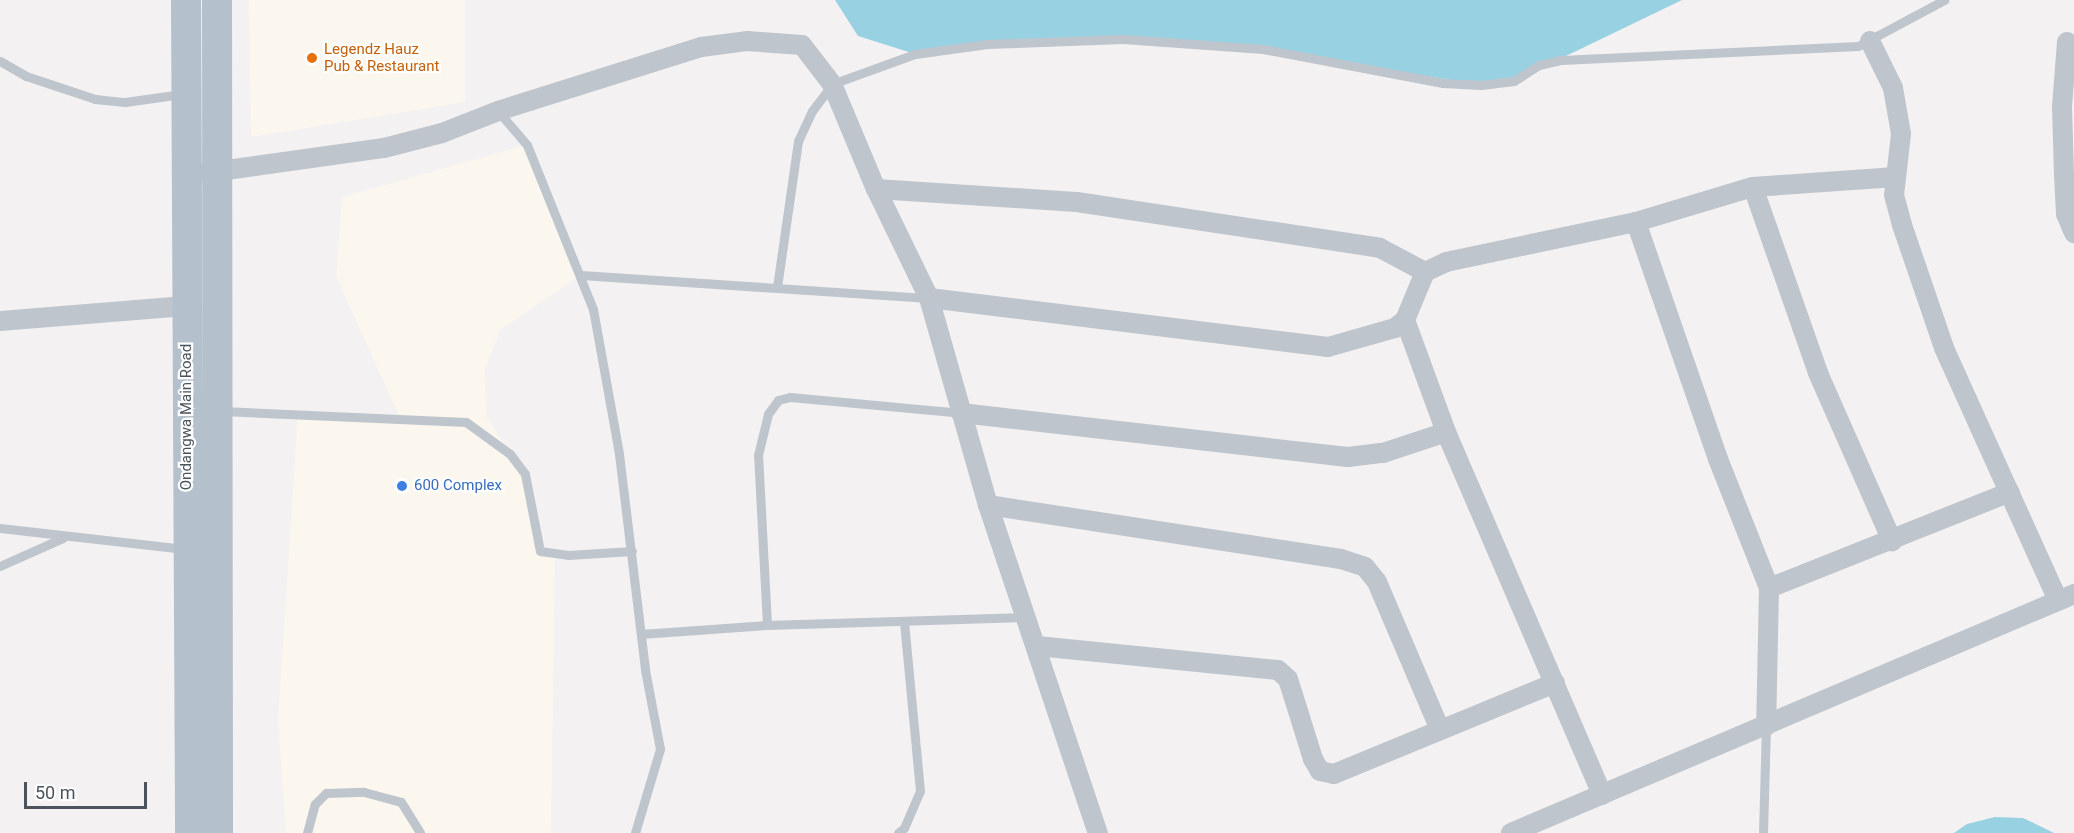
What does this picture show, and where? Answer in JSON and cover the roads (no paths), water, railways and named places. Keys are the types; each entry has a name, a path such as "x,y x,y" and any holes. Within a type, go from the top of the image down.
{"main road":[{"name":"Ondangwa Main Road","path":"186,0 187,93 202,174 217,411 202,549 190,833"},
{"name":"Ondangwa Main Road","path":"217,0 188,306 218,833"}],"street":[{"path":"202,174 384,148 442,133 498,111 701,47 747,41 802,45 832,84 876,189 929,298 988,505 1038,646 1098,833"},
{"path":"1511,833 2066,598 2010,492 1944,348 1894,195 1901,134 1893,88 1870,41"},
{"path":"2067,42 2062,106 2064,175 2066,214 2074,233"},
{"path":"929,298 1312,347 1395,328 1405,320 1425,272 1446,262 1636,222 1753,187 1896,177"},
{"path":"1753,187 1818,373 1892,541"},
{"path":"876,189 1077,202 1380,248 1425,272"},
{"path":"1636,222 1718,459 1769,588 1766,726"},
{"path":"0,321 188,306"},
{"path":"1405,320 1446,432 1602,795"},
{"path":"961,414 1348,457 1383,453 1446,432"},
{"path":"1769,588 1892,541 2010,492"},
{"path":"988,505 1341,559 1365,567 1377,582 1440,730"},
{"path":"1038,646 1278,670 1287,679 1320,771 1334,774 1555,683"}],"lane":[{"path":"777,287 798,141 812,111 832,84 915,54 987,44 1123,39 1263,49 1443,83 1481,85 1514,81 1539,65 1561,60 1841,47 1870,41 1944,0"},
{"path":"0,61 26,76 95,99 125,102 187,93"},
{"path":"498,111 527,145 581,275 595,320 632,551 641,634 660,749 635,833"},
{"path":"581,275 929,298"},
{"path":"768,625 758,455 768,414 777,400 790,397 961,414"},
{"path":"217,411 466,422 510,454 525,474 540,551 568,555 632,551"},
{"path":"0,528 64,537 202,549"},
{"path":"0,566 64,537"},
{"path":"641,634 768,625 1027,617"},
{"path":"898,833 904,828 920,791 904,622"},
{"path":"1763,833 1766,726"},
{"path":"307,833 315,804 326,793 364,792 401,802 420,833"}],"water":[{"path":"835,0 1682,0 1514,81 1481,85 1263,49 1123,39 987,44 915,54 858,36"},
{"path":"1995,817 2023,818 2054,833 1954,833 1967,824"}],"place":[{"name":"Legendz Hauz Pub & Restaurant","path":"312,58"},
{"name":"600 Complex","path":"402,486"}]}
